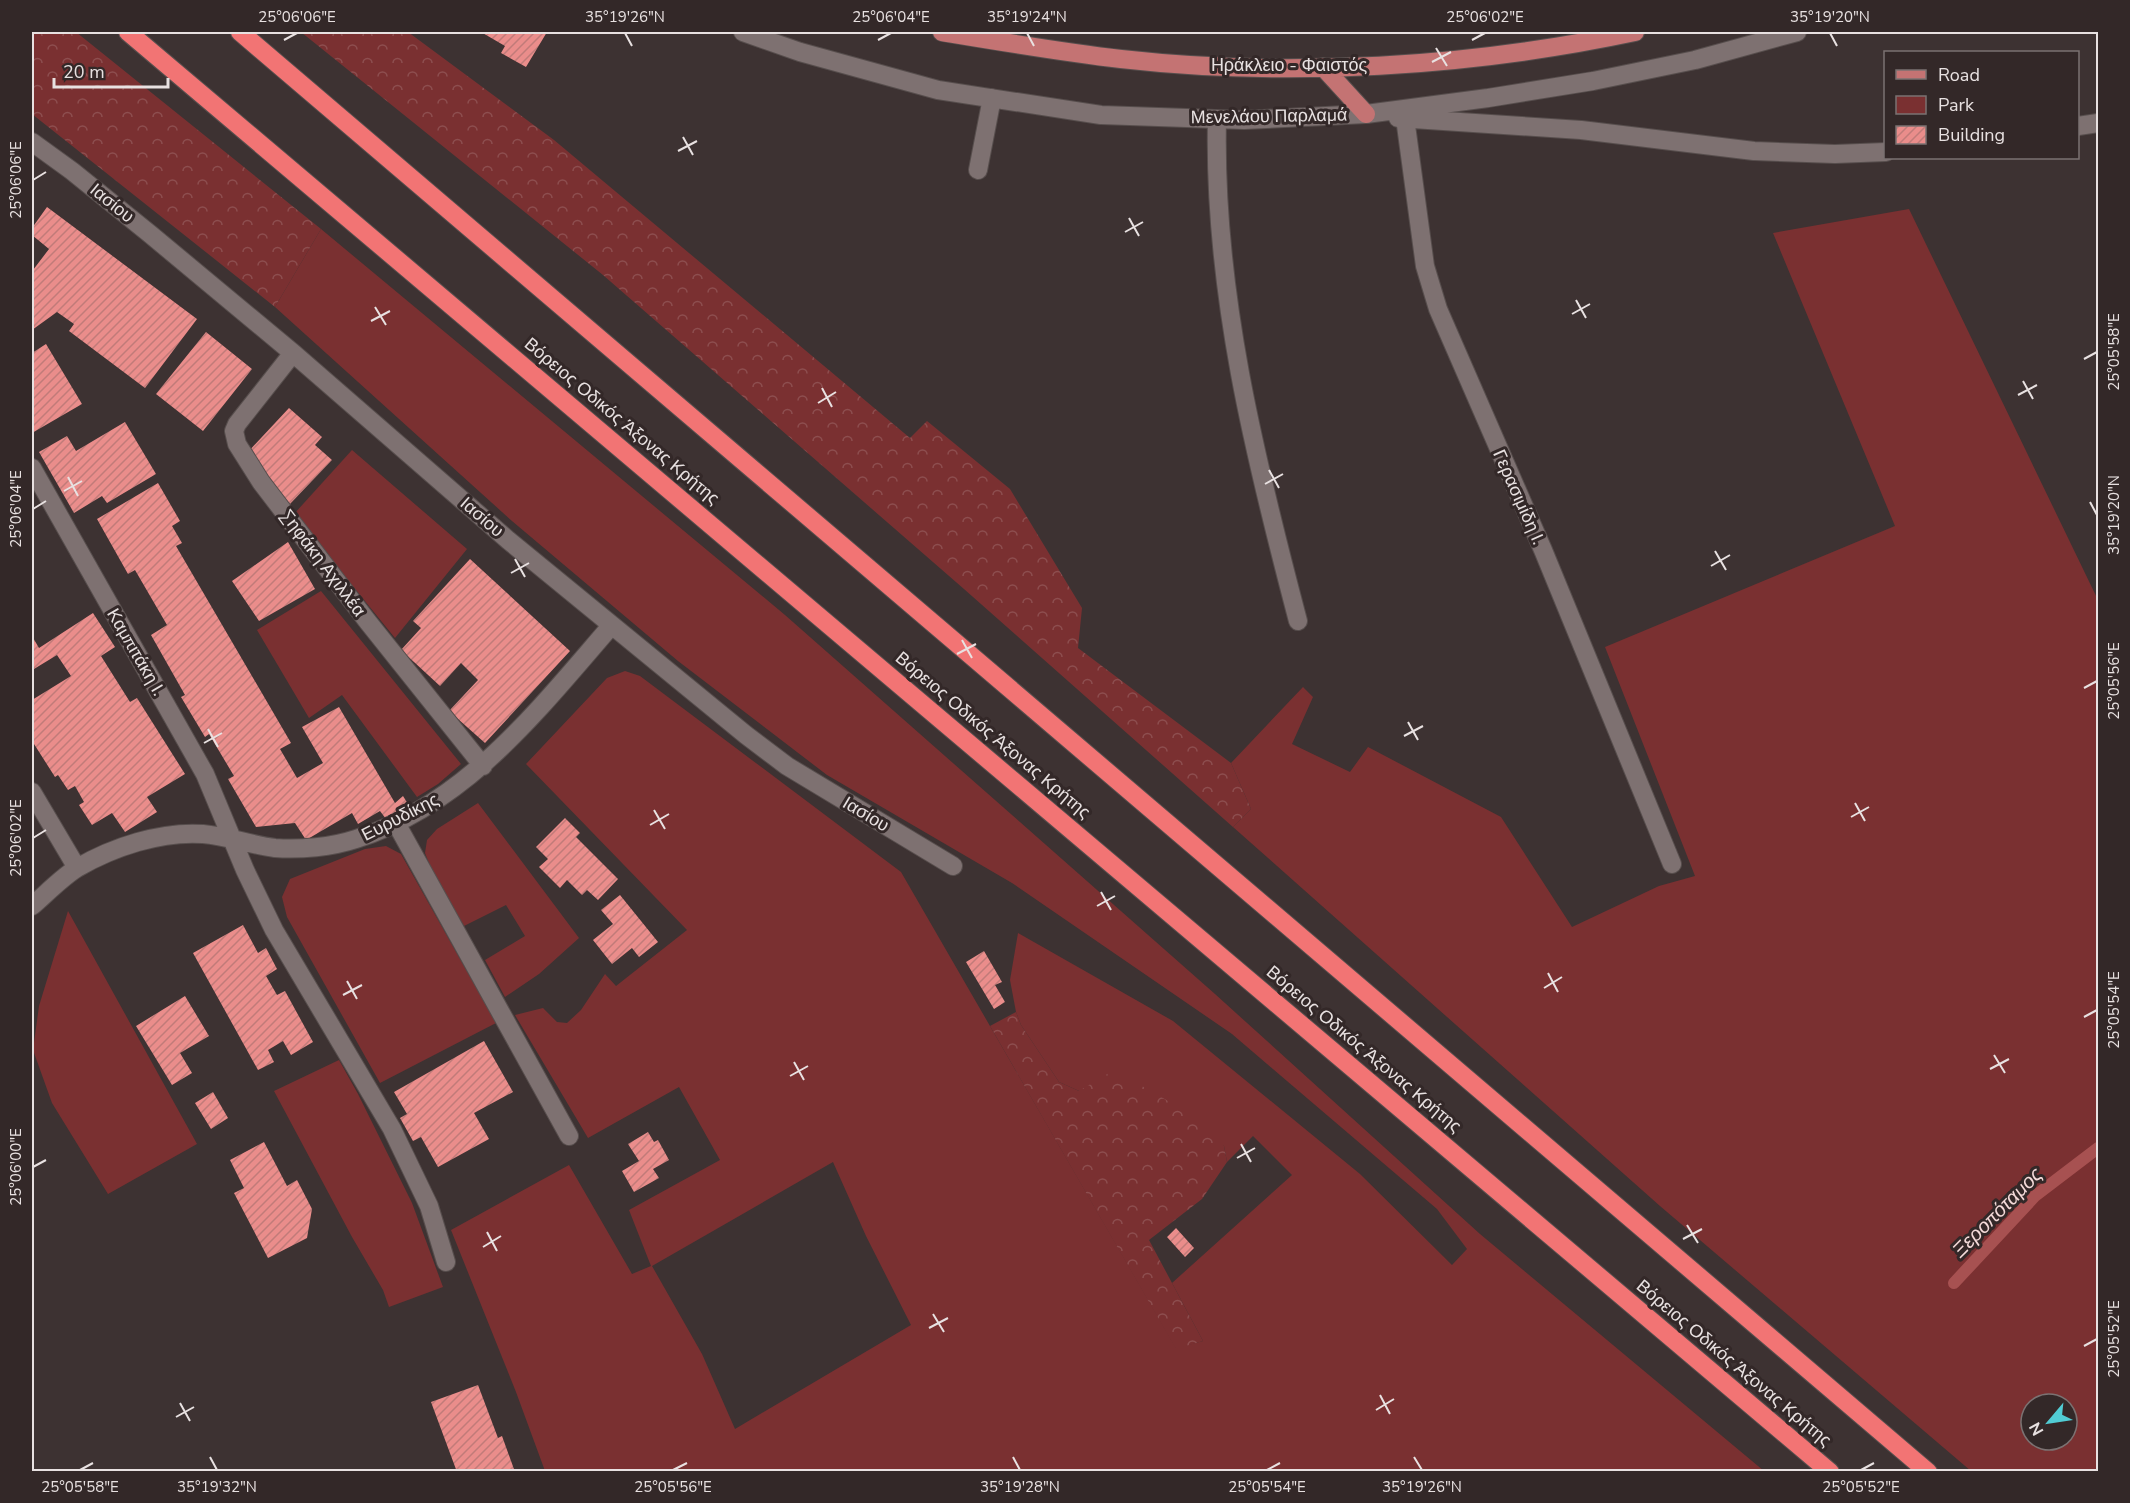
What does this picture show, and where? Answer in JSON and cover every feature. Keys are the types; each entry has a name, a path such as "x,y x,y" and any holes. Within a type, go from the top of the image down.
{"highway":[{"name":"Βόρειος Οδικός Άξονας Κρήτης","path":"128,32 1830,1472"},
{"path":"240,32 1928,1472"}],"main road":[{"name":"Ηράκλειο - Φαιστός","path":"942,32 1032,48 1124,59 1209,65 1323,68 1427,63 1571,45 1635,32"},
{"path":"1323,68 1366,114"}],"street":[{"name":"Μενελάου Παρλαμά","path":"743,32 800,52 938,90 1101,115 1217,120 1366,114 1488,98 1593,81 1695,60 1797,32"},
{"path":"978,170 992,98"},
{"path":"1366,114 1581,130 1754,151 1835,154 1884,152"},
{"name":"Γερασιμίδη Ι.","path":"1405,118 1425,266 1438,309 1543,550 1672,864"},
{"path":"1217,120 1216,172 1222,250 1234,336 1270,514 1298,621"},
{"path":"2079,126 2098,123"},
{"name":"Ιασίου","path":"32,142 150,234 293,353 611,626 746,735 787,766 953,866"},
{"name":"Σηφάκη Αχιλλέα","path":"293,353 237,424 234,431 237,444 252,469 320,560 483,766"},
{"name":"Καμπιτάκη Ι.","path":"32,468 205,774 249,879 274,930 392,1129 429,1206 446,1262"},
{"name":"Ευρυδίκης","path":"32,906 77,868 108,853 155,838 179,834 205,834 276,848 327,845 355,840 396,823 442,796 483,766 540,707 611,626"},
{"path":"32,792 77,868"},
{"path":"396,823 569,1136"}],"green space":[{"path":"32,32 76,32 321,229 275,307 32,114"},
{"path":"301,32 408,32 554,140 910,438 927,421 1010,489 1082,608 1078,648 1231,763 1251,809 1233,827 603,275"},
{"path":"1909,209 2098,600 2098,1471 1971,1471 1660,1206 1233,827 1251,809 1231,763 1303,687 1313,697 1292,744 1350,772 1368,747 1501,817 1572,927 1659,886 1695,876 1605,647 1895,526 1773,233"},
{"path":"321,229 785,615 1215,994 1480,1234 1764,1471 545,1471 451,1230 569,1165 632,1274 651,1266 629,1210 720,1160 679,1087 588,1138 515,1015 543,1008 557,1022 567,1023 581,1010 605,974 616,986 687,930 526,764 607,678 625,671 640,676 901,872 1176,1348 1203,1341 1172,1283 1292,1175 1253,1136 1227,1162 1224,1146 1059,1082 1021,1025 1016,1012 1010,980 1018,933 1173,1021 1360,1174 1452,1265 1467,1249 1437,1209 1232,1034 1012,883 827,775 678,661 512,521 275,307","holes":["833,1162 866,1236 911,1325 735,1429 702,1354 652,1266"]},
{"path":"352,450 467,549 395,638 294,514"},
{"path":"321,591 461,764 438,784 417,797 342,695 309,718 257,630"},
{"path":"478,803 579,938 539,974 505,997 485,960 525,936 506,905 464,926 432,871 425,853 427,840 437,829"},
{"path":"386,846 401,854 496,1023 380,1083 287,917 282,897 290,879 365,849"},
{"path":"68,911 197,1144 108,1194 52,1103 33,1050 39,1006"},
{"path":"1016,1012 1021,1025 1059,1082 1079,1091 1114,1070 1189,1113 1224,1146 1227,1162 1202,1199 1149,1240 1203,1341 1176,1349 990,1026"},
{"path":"339,1060 412,1203 443,1287 389,1307 383,1290 274,1091"}],"building":[{"path":"481,32 547,32 526,67 501,53 505,46"},
{"path":"47,207 197,319 145,388 69,331 74,324 57,312 32,330 32,268 33,270 49,249 32,235 32,228"},
{"path":"206,332 252,369 203,431 156,394"},
{"path":"46,344 82,404 32,433 32,353"},
{"path":"289,408 322,437 315,445 332,460 289,505 247,453"},
{"path":"125,422 156,474 107,503 102,496 74,513 39,452 67,436 76,451"},
{"path":"158,483 180,521 172,526 182,543 176,546 291,743 280,749 297,778 323,763 302,727 339,707 395,803 403,796 408,804 386,819 380,811 358,824 352,813 306,840 295,823 256,827 228,779 234,776 209,734 205,737 181,697 185,695 151,635 167,625 135,570 128,574 97,519"},
{"path":"288,542 315,589 259,621 232,581"},
{"path":"470,559 570,651 485,743 449,711 478,680 461,663 440,686 401,650 421,628 413,621"},
{"path":"93,613 115,647 101,656 130,702 137,698 185,774 147,797 157,812 125,832 112,813 92,825 79,805 84,802 75,786 68,790 58,775 55,777 34,744 32,745 32,700 71,676 57,655 34,669 32,666 32,636 39,648"},
{"path":"565,818 580,833 576,837 618,879 598,900 587,890 582,895 567,880 560,888 539,867 548,859 536,847"},
{"path":"620,895 658,942 639,957 632,948 612,964 593,940 613,924 601,910"},
{"path":"243,925 258,953 266,948 277,969 266,976 277,995 285,991 313,1042 291,1055 283,1041 268,1050 274,1062 258,1070 193,953"},
{"path":"984,951 1002,982 995,985 1005,1002 994,1009 966,962"},
{"path":"185,996 209,1036 180,1053 192,1073 172,1085 136,1026"},
{"path":"484,1041 513,1092 474,1113 489,1139 438,1167 421,1137 413,1141 400,1118 407,1114 394,1092"},
{"path":"213,1092 228,1118 211,1129 195,1103"},
{"path":"648,1132 654,1142 658,1140 669,1160 653,1169 659,1178 634,1192 622,1171 639,1161 628,1144"},
{"path":"264,1142 287,1186 297,1180 312,1209 307,1238 268,1258 234,1193 244,1188 230,1160"},
{"path":"1176,1228 1194,1248 1185,1257 1167,1237"},
{"path":"478,1385 498,1438 502,1436 515,1472 457,1472 431,1402"}],"waterway":[{"name":"Ξεροπόταμος","path":"1954,1283 2035,1196 2098,1148"}]}
